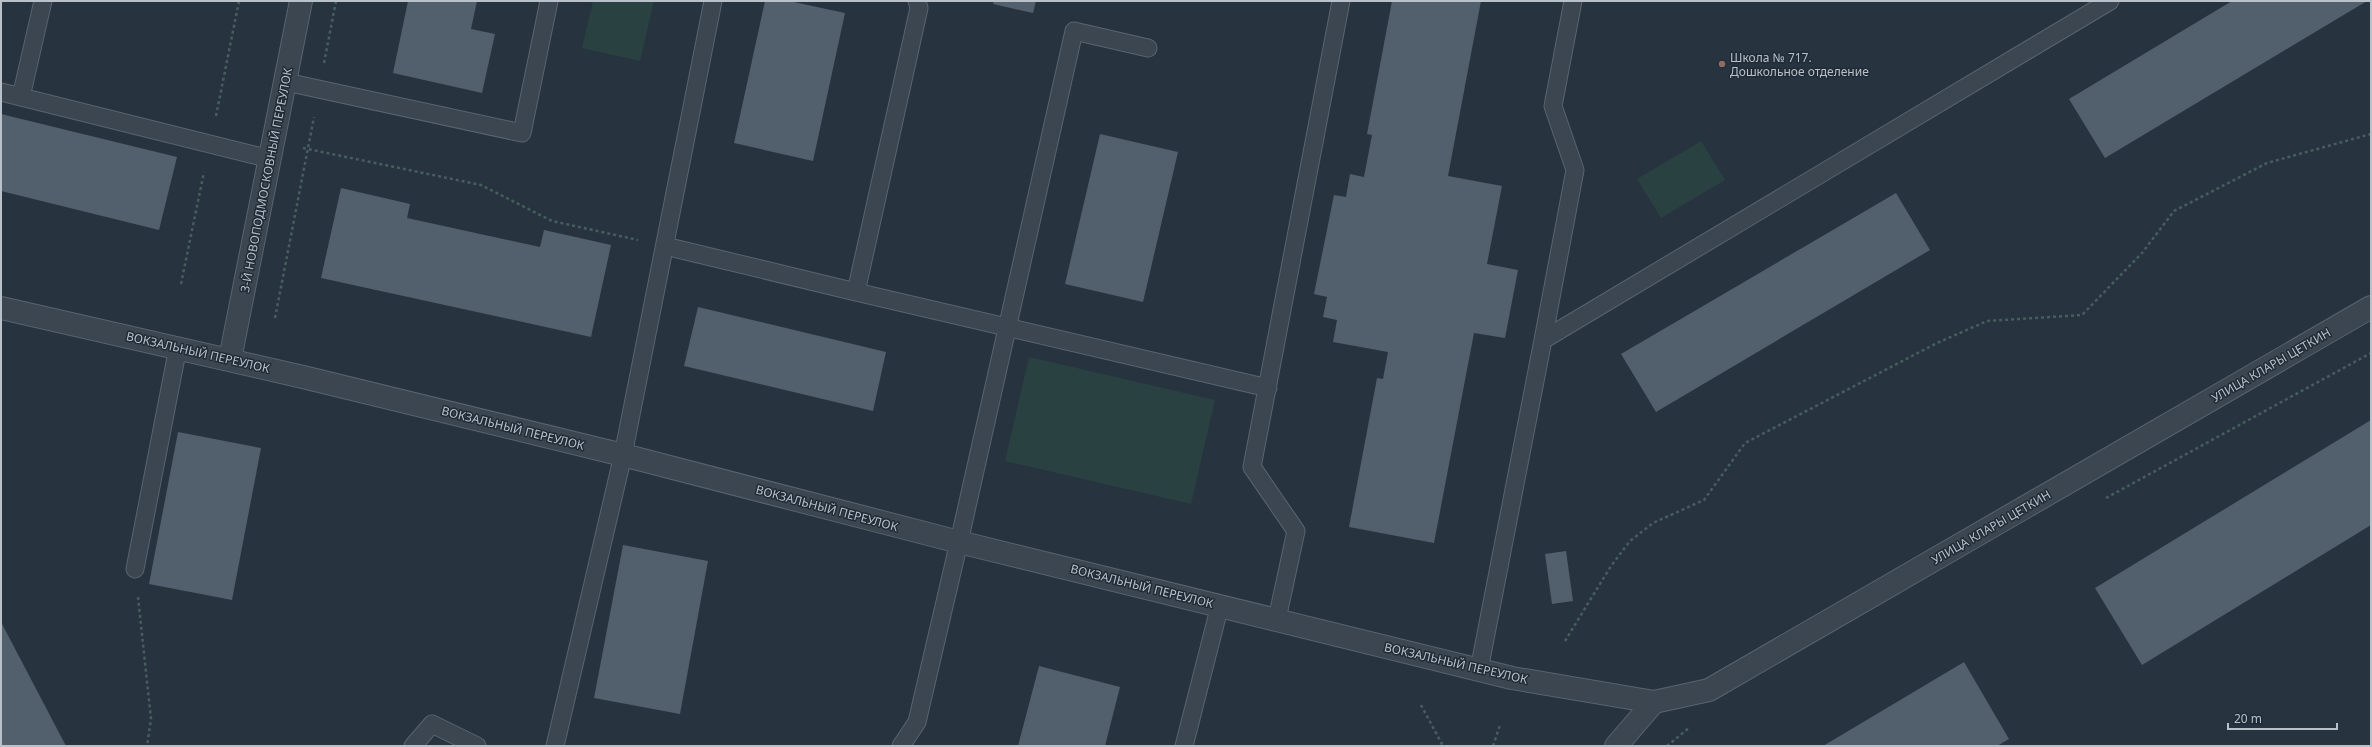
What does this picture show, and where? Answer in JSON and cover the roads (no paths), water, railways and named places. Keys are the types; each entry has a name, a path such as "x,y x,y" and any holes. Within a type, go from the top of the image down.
{"street":[{"name":"3-Й НОВОПОДМОСКОВНЫЙ ПЕРЕУЛОК","path":"230,359 302,1"},
{"name":"УЛИЦА КЛАРЫ ЦЕТКИН","path":"1654,702 1709,690 2371,306"},
{"name":"ВОКЗАЛЬНЫЙ ПЕРЕУЛОК","path":"1,308 230,359 623,455 960,542 1512,678 1654,702"},
{"path":"1616,746 1654,702"}],"lane":[{"path":"22,97 43,1"},
{"path":"286,82 522,133 549,1"},
{"path":"555,746 623,455 713,1"},
{"path":"856,292 919,8 917,1"},
{"path":"1277,619 1296,531 1252,467 1341,1"},
{"path":"1479,670 1575,170 1553,106 1573,1"},
{"path":"1543,340 2110,1"},
{"path":"901,746 917,722 960,542 1074,31 1148,48"},
{"path":"1,92 272,150"},
{"path":"665,246 1268,388"},
{"path":"135,568 178,347"},
{"path":"1184,746 1220,605"},
{"path":"412,746 432,724 477,746"}],"place":[{"name":"Школа № 717. Дошкольное отделение","path":"1722,64"}]}
